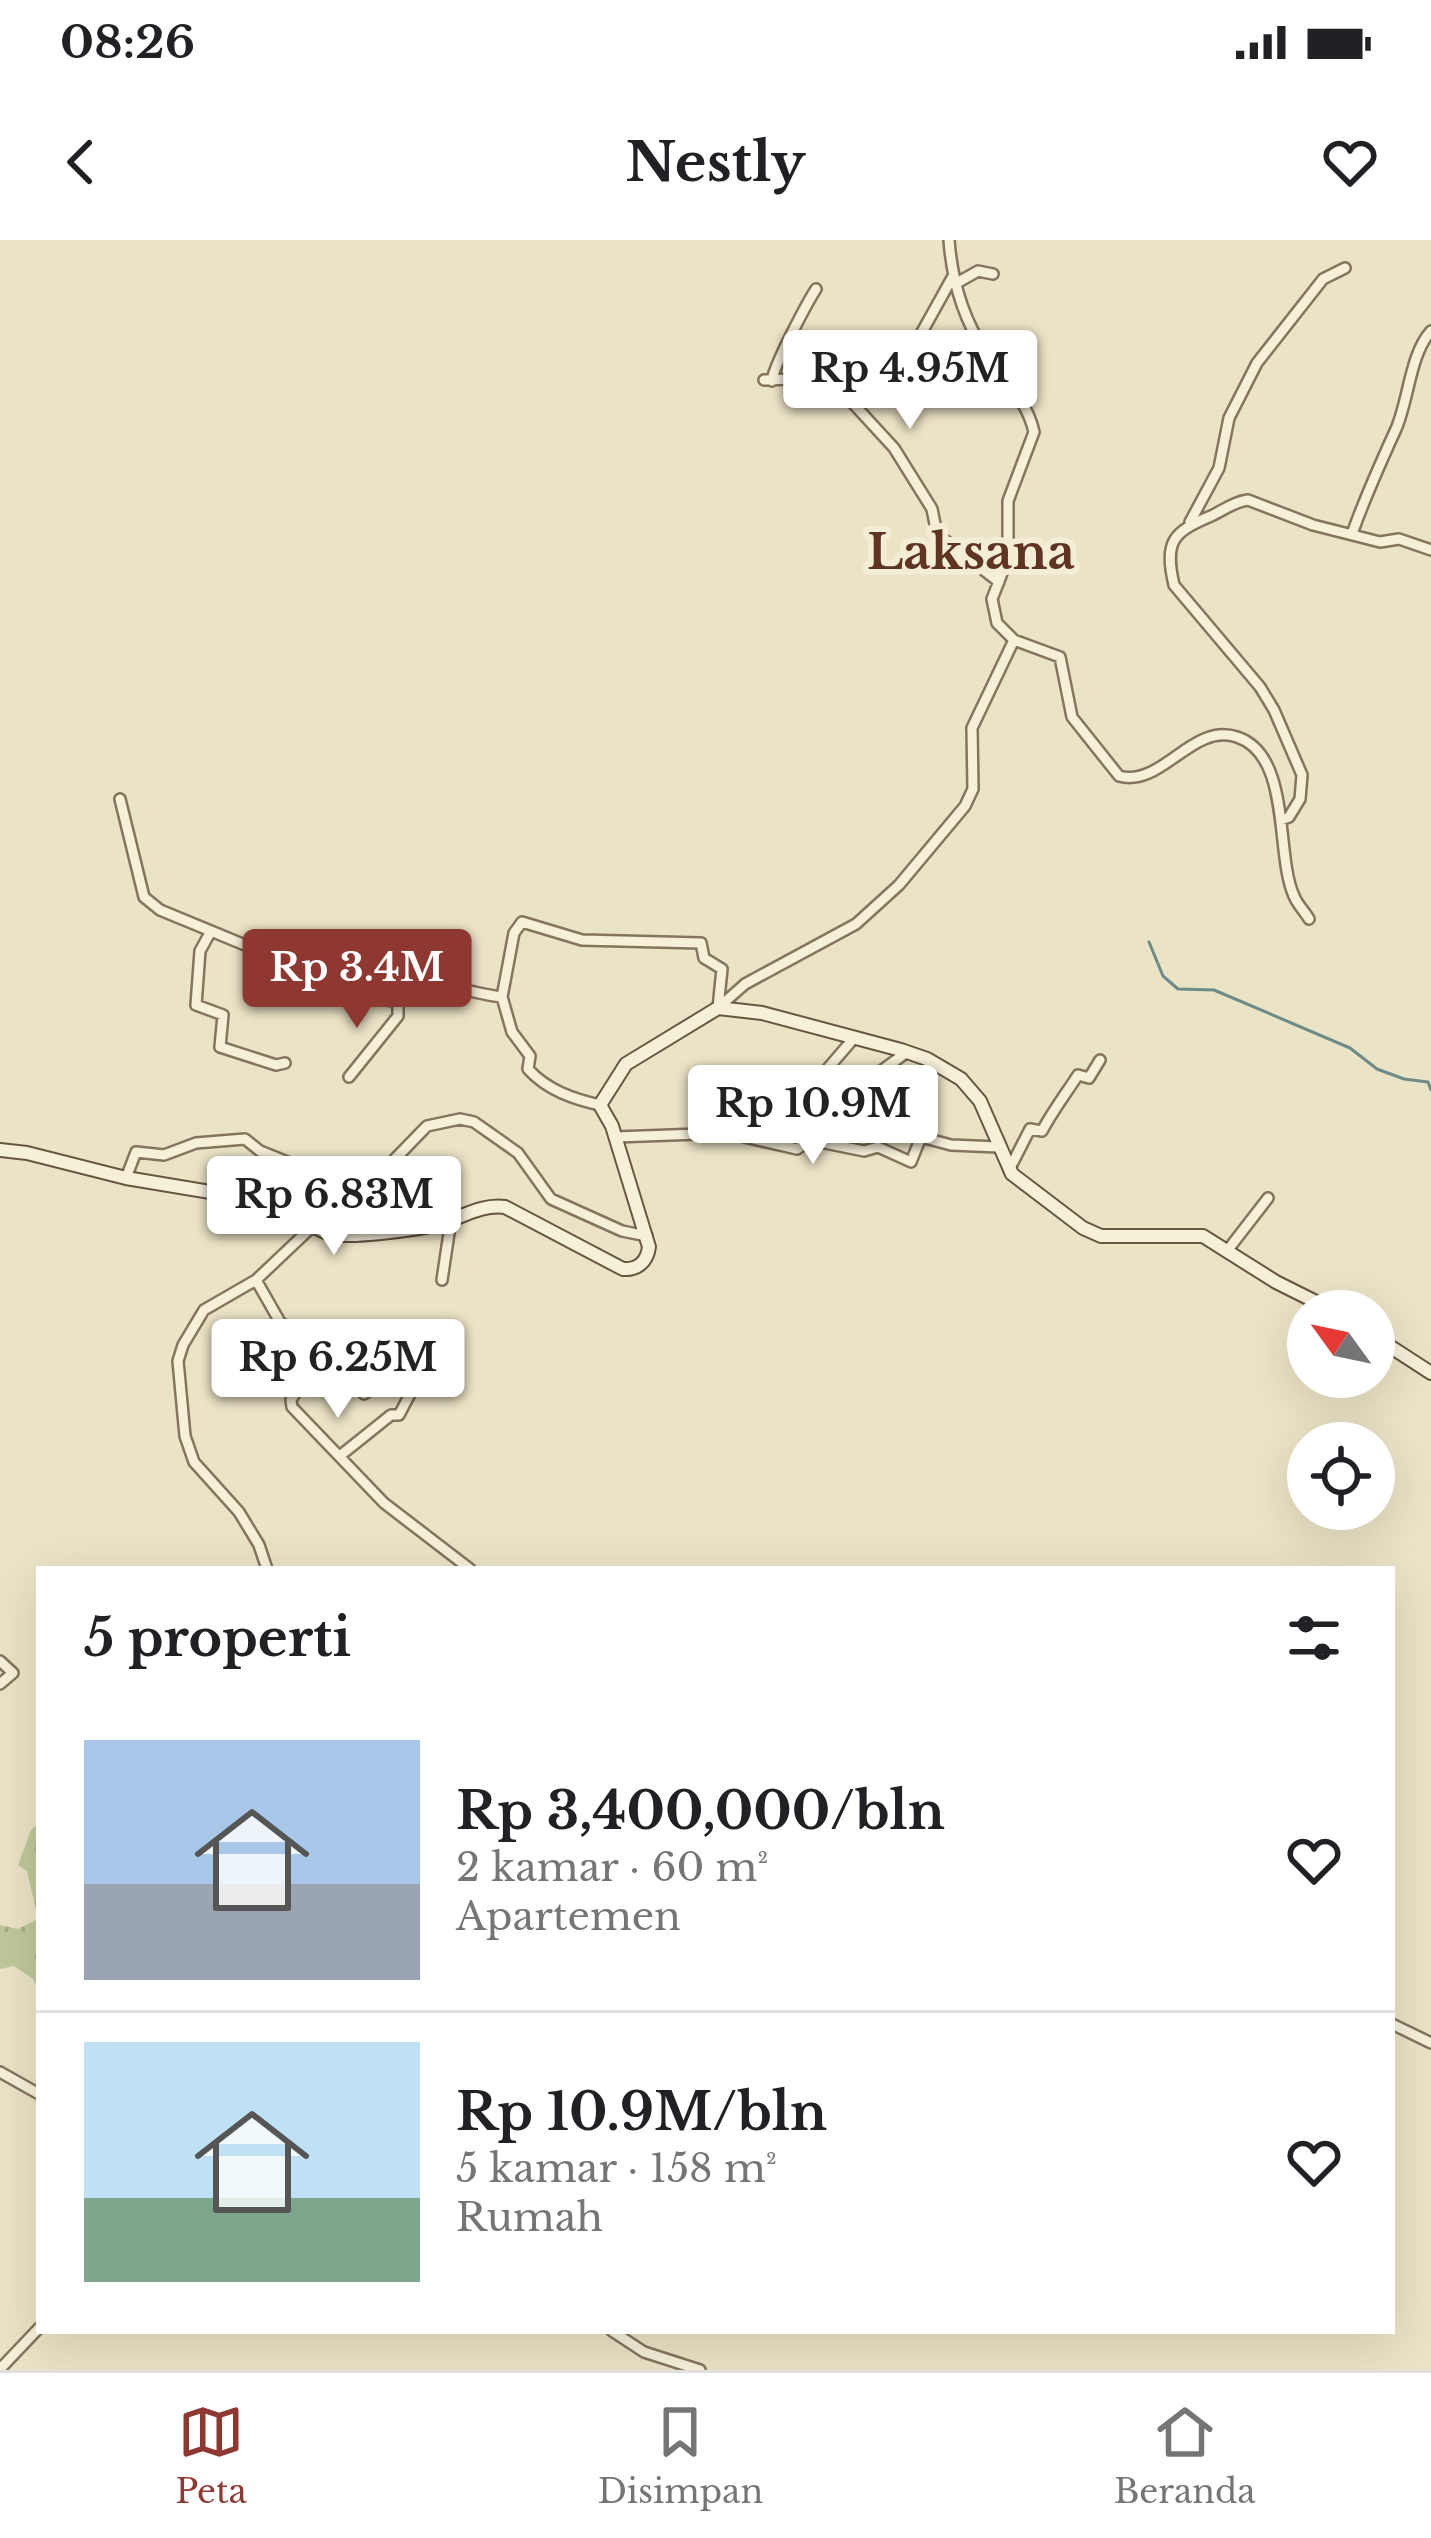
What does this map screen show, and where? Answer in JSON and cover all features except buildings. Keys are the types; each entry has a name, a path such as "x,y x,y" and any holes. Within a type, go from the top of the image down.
{"main road":[{"path":"0,1150 126,1178 276,1203 297,1209 313,1226 330,1234 451,1220 489,1206 506,1207 623,1269 632,1269 644,1260 649,1247 616,1137 600,1105 626,1064 718,1007 762,1013 907,1052 962,1079 980,1101 1009,1170 1063,1215 1101,1236 1192,1233 1292,1290"},
{"path":"1395,1350 1431,1373"}],"street":[{"path":"949,240 954,281 982,346 1013,387 1033,425 1008,501 1008,558 992,608 997,623 1015,640 1060,656 1072,717 1119,776 1137,777 1204,739 1232,735 1245,740 1267,762 1292,894 1310,920"},
{"path":"1281,820 1289,817 1300,799 1302,775 1261,687 1174,585 1169,563 1172,546 1220,468 1228,418 1257,363 1323,279 1345,268"},
{"path":"849,399 871,366 907,359 954,281 978,271 993,274"},
{"path":"816,289 768,380 792,379 849,399 894,448 932,509 937,534 998,582"},
{"path":"1352,534 1380,456 1396,428 1419,349 1431,331"},
{"path":"1190,522 1248,500 1313,525 1380,542 1399,539 1431,550"},
{"path":"718,1007 745,984 866,916 965,806 973,788 972,728 1015,640"},
{"path":"120,799 144,897 160,910 313,973 340,992 373,1001 398,998"},
{"path":"600,1105 557,1092 534,1076 528,1069 530,1056 512,1032 502,997 514,932 522,922 582,940 701,943 704,958 722,969 718,1007"},
{"path":"211,932 200,951 196,1005 223,1015 220,1047 277,1065 285,1063"},
{"path":"349,1077 398,1016 398,998 405,984 421,981 502,997"},
{"path":"823,1074 854,1038"},
{"path":"862,1085 907,1052"},
{"path":"1009,1170 1029,1130 1042,1131 1059,1097 1078,1076 1088,1079 1100,1060"},
{"path":"126,1178 136,1151 164,1155 196,1143 238,1138 305,1169 343,1169 390,1182 394,1160 427,1126 460,1119 474,1122 518,1153 551,1199 622,1231 646,1236"},
{"path":"616,1137 727,1133 797,1148 810,1140 864,1150 878,1148 911,1162 921,1137 947,1145 998,1147"},
{"path":"1227,1251 1268,1198"},
{"path":"442,1280 451,1220"},
{"path":"266,1566 260,1545 239,1512 194,1462 184,1436 178,1380 182,1345 204,1310 256,1280 313,1226"},
{"path":"256,1280 280,1322 320,1354 290,1403 384,1503 466,1566"},
{"path":"341,1455 391,1415 399,1414 415,1385 393,1375 364,1394"},
{"path":"0,1661 13,1673 0,1684"},
{"path":"1395,2025 1431,2043"},
{"path":"0,2072 36,2092"},
{"path":"3,2367 36,2331"},
{"path":"617,2334 644,2352 700,2370"}],"green space":[{"path":"36,1826 36,1910 27,1871 18,1865"},
{"path":"36,1920 36,1984 14,1966 0,1969 0,1925 18,1929"}],"waterway":[{"path":"1149,942 1163,976 1178,989 1214,990 1350,1048 1377,1069 1428,1082 1431,1090"}],"district":[{"name":"Laksana","path":"971,552"}]}
